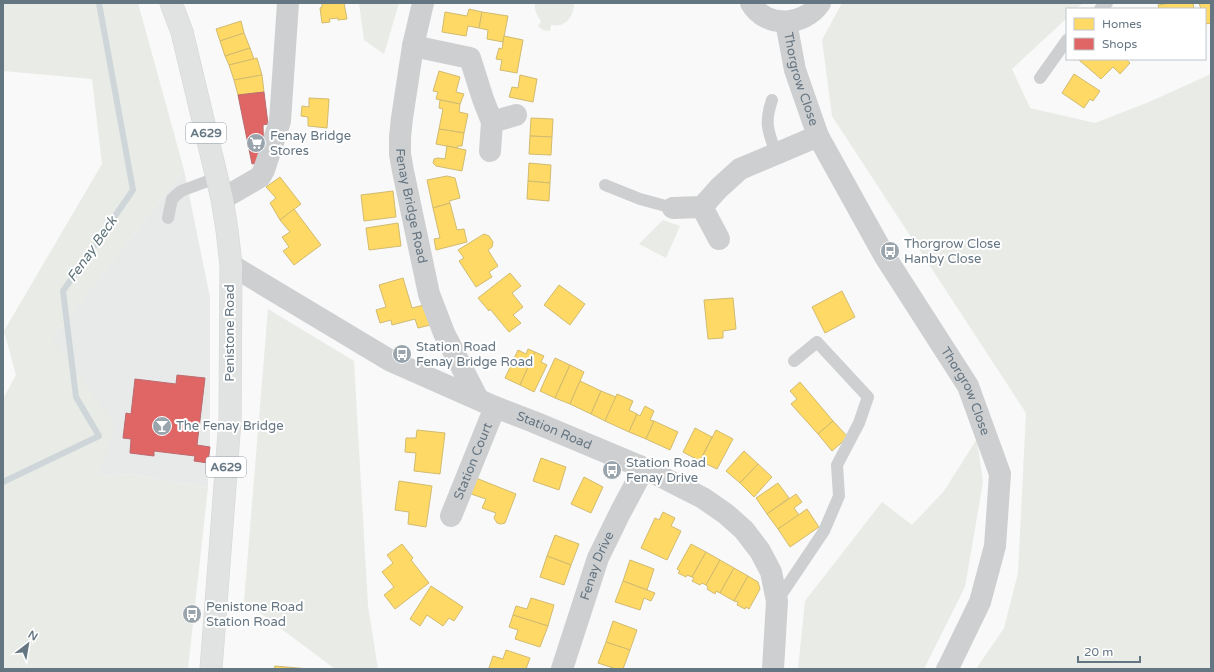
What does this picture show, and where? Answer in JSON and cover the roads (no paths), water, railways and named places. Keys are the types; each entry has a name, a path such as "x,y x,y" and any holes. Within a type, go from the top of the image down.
{"highway":[{"name":"Penistone Road","path":"171,3 182,32 222,200 231,266 230,420 211,669"}],"street":[{"path":"222,200 260,177 264,170 280,121 288,3"},
{"name":"Fenay Bridge Road","path":"423,3 413,46 400,137 400,154 429,294 444,333 486,403"},
{"path":"751,3 762,14 773,20 786,22 799,20 811,14 820,3"},
{"name":"Thorgrow Close","path":"786,22 795,70 818,136 884,255 968,386 1000,474 995,546 980,602 950,666 947,669"},
{"path":"413,46 470,58 482,99 492,122 490,152"},
{"path":"492,122 516,115"},
{"name":"Thorgrow Close","path":"702,207 718,188 740,169 818,136"},
{"path":"673,208 702,207 719,239"},
{"name":"Station Road","path":"231,266 391,361 486,403 644,468 704,498 726,514 744,530 760,551 771,572 777,601 773,669"},
{"name":"Station Court","path":"452,516 486,403"},
{"name":"Fenay Drive","path":"562,669 598,558 620,512 644,468"}],"lane":[{"path":"1040,78 1066,41"},
{"path":"772,100 768,114 769,132 776,153"},
{"path":"168,218 172,199 181,191 216,178"},
{"path":"605,186 640,199 673,208"},
{"path":"777,601 824,531 839,496 837,465 859,423 868,397 817,342 794,361"}],"waterway":[{"name":"Fenay Beck","path":"3,482 99,436 76,397 63,291 133,190 99,3"}],"place":[{"name":"Fenay Bridge Stores","path":"256,143"},
{"name":"Thorgrow Close Hanby Close","path":"890,251"},
{"name":"Station Road Fenay Bridge Road","path":"402,354"},
{"name":"The Fenay Bridge","path":"162,426"},
{"name":"Station Road Fenay Drive","path":"612,470"},
{"name":"Penistone Road Station Road","path":"192,614"}]}
